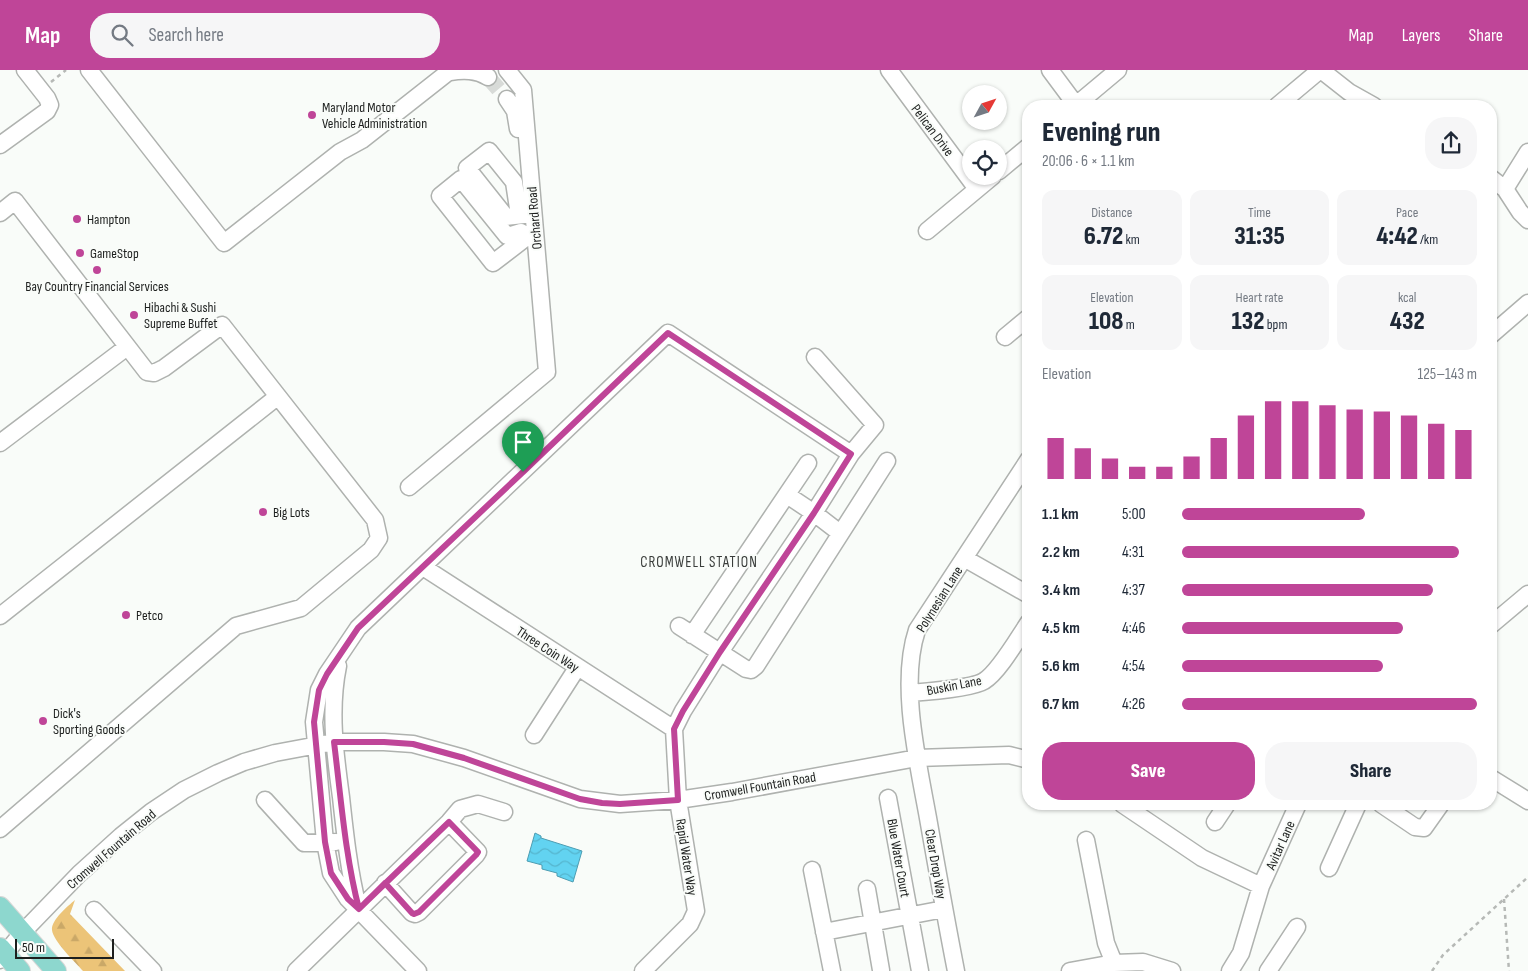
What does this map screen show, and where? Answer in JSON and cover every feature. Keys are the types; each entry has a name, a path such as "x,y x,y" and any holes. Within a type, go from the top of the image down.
{"main road":[{"path":"0,907 56,971"},
{"path":"2,954 20,971"}],"street":[{"path":"0,145 47,112 50,105 48,98 25,70"},
{"path":"89,70 224,244 340,152 362,140 450,71 465,70 481,73 488,77"},
{"name":"Orchard Road","path":"409,488 547,372 531,234 526,214 531,190 523,90 507,70"},
{"name":"Pelican Drive","path":"889,70 977,189"},
{"path":"1050,70 1071,100"},
{"path":"1082,100 1118,70"},
{"path":"1284,100 1321,70 1349,92 1363,100"},
{"path":"507,99 515,111 523,170 531,190"},
{"path":"1007,164 1022,152"},
{"path":"1505,189 1528,152"},
{"path":"461,179 508,236 521,232 531,234 493,263 440,196 461,179"},
{"path":"1497,183 1505,189 1520,212 1528,220"},
{"path":"927,232 982,185"},
{"path":"0,213 15,201 147,372 154,373 164,368 222,325 375,520 379,538 371,550 301,608 236,626 0,829"},
{"path":"1497,330 1528,303"},
{"path":"1005,337 1022,323"},
{"path":"418,971 348,899 331,873 325,842 314,722 319,690 327,674 358,628 668,333 851,454"},
{"path":"0,443 126,347"},
{"path":"674,729 683,711 720,652 814,513 851,454 875,425 815,357"},
{"path":"0,616 277,397"},
{"path":"808,463 787,495 685,630 746,669 751,670 756,666 887,461"},
{"name":"Polynesian Lane","path":"917,758 910,693 912,646 917,630 1022,470"},
{"path":"787,495 840,533"},
{"path":"964,558 1022,590"},
{"name":"Three Coin Way","path":"423,567 674,729"},
{"path":"1497,620 1528,594"},
{"name":"Buskin Lane","path":"910,693 929,692 981,683 996,669 1022,632"},
{"path":"340,656 333,690 334,742 346,841 352,881 359,909"},
{"path":"534,734 577,668"},
{"name":"Rapid Water Way","path":"643,971 690,924 696,911 678,800 674,729"},
{"name":"Cromwell Fountain Road","path":"2,954 79,874 151,812 184,790 244,762 275,753 334,742 413,744 464,758 580,799 620,804 678,800 732,792 917,758 1009,755 1022,758"},
{"name":"Clear Drop Way","path":"917,758 956,971"},
{"path":"1497,782 1528,801"},
{"name":"Blue Water Court","path":"888,798 920,971"},
{"path":"265,800 304,843 346,841"},
{"path":"296,971 449,822 460,809 478,804 504,812"},
{"path":"1131,810 1202,858 1262,886"},
{"path":"1215,822 1223,810"},
{"name":"Avitar Lane","path":"1230,971 1241,952 1262,886 1295,810"},
{"path":"1329,868 1355,810"},
{"path":"1390,810 1415,827 1424,828 1437,810"},
{"path":"385,883 412,913 419,912 478,852 449,822"},
{"path":"1086,840 1106,943 1114,963"},
{"path":"812,870 832,971"},
{"path":"867,889 880,970"},
{"name":"Blue Water Court","path":"910,917 944,909"},
{"path":"94,910 153,971"},
{"path":"824,932 910,917"},
{"path":"1268,971 1297,926"},
{"path":"1070,971 1114,963 1143,962 1172,971"}],"path":[{"path":"51,82 66,70"},
{"path":"1432,971 1443,955 1528,876"},
{"path":"1504,899 1509,971"}],"green space":[{"path":"75,900 70,914 125,971 83,971 56,940 53,935 52,926 60,914"}],"water":[{"path":"535,833 541,836 541,838 582,851 573,882 557,876 557,873 542,869 542,865 527,861"}],"tunnel":[{"path":"488,77 507,99"}],"place":[{"name":"Maryland Motor Vehicle Administration","path":"312,115"},
{"name":"Hampton","path":"77,219"},
{"name":"GameStop","path":"80,253"},
{"name":"Bay Country Financial Services","path":"97,270"},
{"name":"Hibachi & Sushi Supreme Buffet","path":"134,315"},
{"name":"Big Lots","path":"263,512"},
{"name":"Petco","path":"126,615"},
{"name":"Dick's Sporting Goods","path":"43,721"}],"district":[{"name":"CROMWELL STATION","path":"699,562"}],"route":[{"path":"523,472 358,628 327,674 319,690 314,722 325,842 331,873 348,899 359,909 368,900 385,883 412,913 419,912 478,852 449,822 368,900 359,909 352,881 346,841 334,742 413,744 464,758 580,799 602,803 620,804 678,800 674,729 683,711 720,652 814,513 851,454 668,333 523,472"}]}
